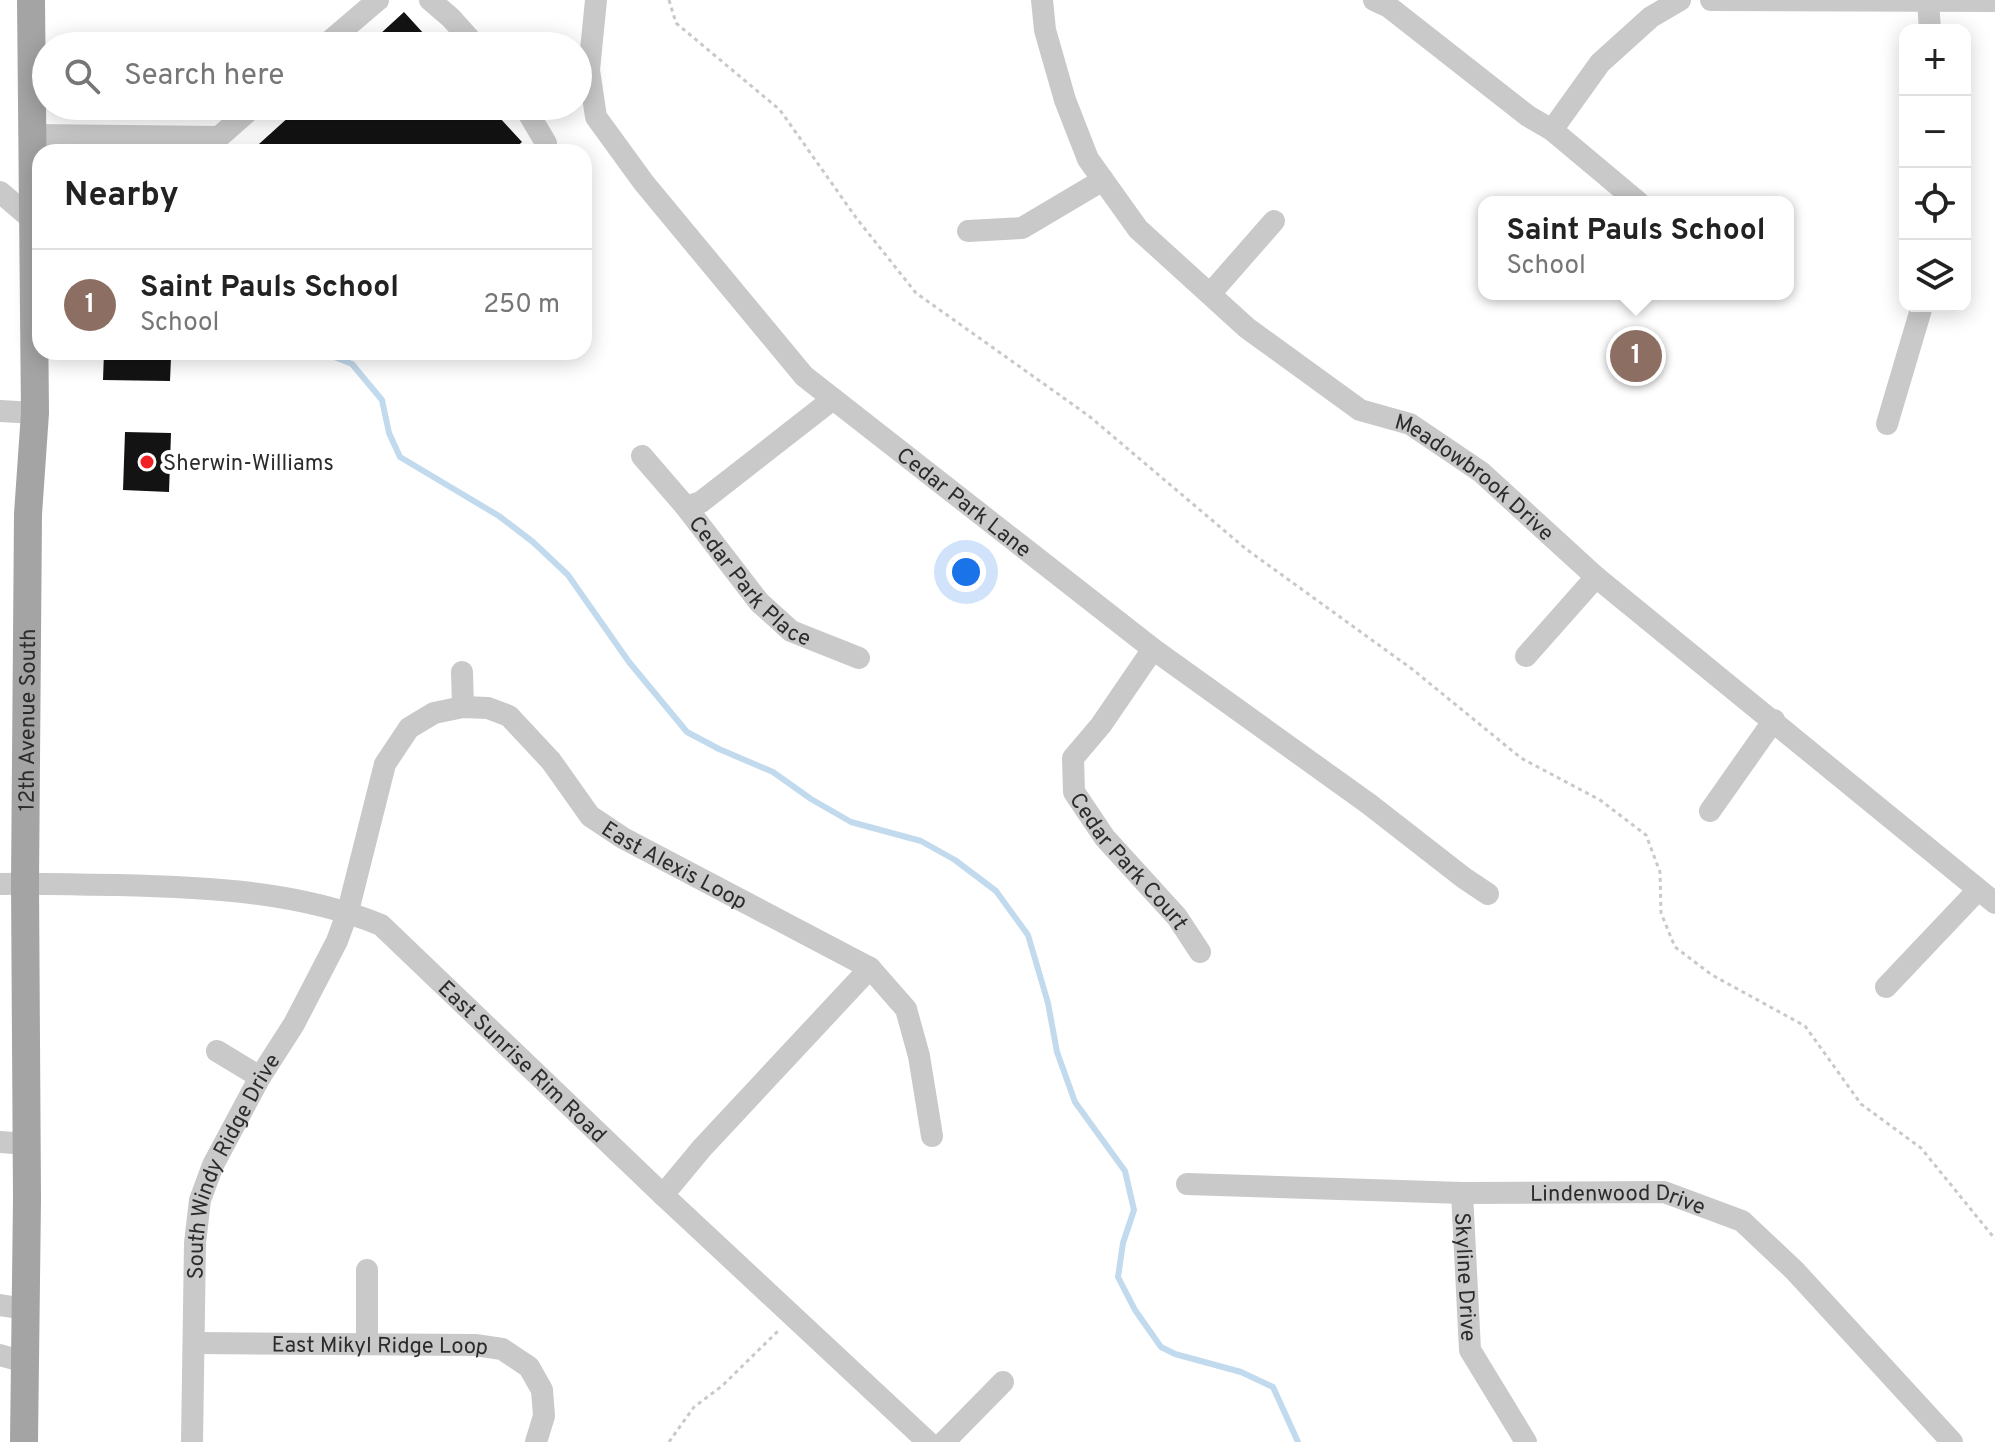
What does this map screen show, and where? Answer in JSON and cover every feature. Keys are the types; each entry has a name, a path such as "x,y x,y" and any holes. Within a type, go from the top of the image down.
{"main road":[{"name":"12th Avenue South","path":"31,0 32,68"},
{"name":"12th Avenue South","path":"33,120 33,144"},
{"name":"12th Avenue South","path":"24,1442 12,1359 13,884 35,413 34,360"}],"street":[{"path":"340,32 378,0"},
{"path":"430,0 464,32"},
{"name":"Cedar Park Lane","path":"592,40 596,0"},
{"name":"Meadowbrook Drive","path":"1042,0 1045,30 1065,100 1088,159 1138,229 1247,328 1360,410 1410,424 1481,472 1596,577 1987,896"},
{"path":"1374,0 1389,7 1528,116 1552,130 1631,196"},
{"path":"1552,130 1600,63 1651,17 1680,0"},
{"path":"1711,0 1995,1"},
{"path":"1928,1 1930,24"},
{"name":"Cedar Park Lane","path":"592,90 596,117 644,183 804,376 1153,649 1488,894"},
{"path":"33,135 180,144 219,137 238,120"},
{"path":"532,120 546,144"},
{"path":"968,231 1022,228 1103,180"},
{"path":"0,192 32,219"},
{"path":"1210,294 1274,221"},
{"path":"1887,424 1920,312"},
{"name":"Cedar Park Place","path":"833,399 701,502 686,507 759,602 791,631 859,658"},
{"path":"0,411 35,413"},
{"path":"642,456 686,507"},
{"path":"1526,656 1596,577"},
{"name":"Cedar Park Court","path":"1153,649 1101,725 1073,758 1074,792 1105,838 1177,917 1200,952"},
{"path":"462,672 463,707"},
{"name":"East Alexis Loop","path":"348,911 385,764 409,728 434,713 463,707 488,708 509,716 551,761 590,816 623,838 870,968"},
{"path":"1710,811 1774,720"},
{"name":"East Sunrise Rim Road","path":"13,884 193,887 268,896 348,911 381,925 663,1195 928,1442"},
{"path":"1886,987 1987,896"},
{"name":"South Windy Ridge Drive","path":"192,1442 195,1243 200,1200 213,1165 260,1077 294,1024 337,941 348,911"},
{"path":"663,1195 712,1136 870,968 906,1009 919,1056 932,1136"},
{"path":"217,1051 260,1077"},
{"name":"Lindenwood Drive","path":"1187,1184 1462,1193 1664,1192 1742,1221 1795,1271 1952,1442"},
{"name":"Skyline Drive","path":"1462,1193 1470,1350 1526,1442"},
{"path":"367,1270 367,1344"},
{"name":"East Mikyl Ridge Loop","path":"194,1343 475,1345 502,1349 529,1367 542,1390 544,1416 536,1442"},
{"path":"944,1442 1003,1382"}],"path":[{"path":"669,0 676,23 780,110 857,219 916,293 1089,416 1246,549 1412,669 1521,758 1600,800 1646,835 1660,872 1661,913 1675,947 1712,975 1805,1026 1861,1104 1921,1148 1995,1239"},
{"path":"669,1442 694,1407 722,1386 794,1317"}],"building":[{"path":"404,12 422,32 382,32"},
{"path":"285,120 502,120 522,142 520,144 259,144"},
{"path":"104,360 171,360 170,381 103,380"},
{"name":"Sherwin-Williams","path":"125,432 171,433 169,492 123,490"}],"waterway":[{"path":"342,360 352,364 382,400 389,433 400,457 499,516 568,575 629,662 687,732 773,772 851,822 921,841 955,860 996,891 1028,935 1048,1003 1057,1052 1075,1102 1125,1171 1134,1210 1123,1243 1118,1277 1135,1310 1161,1347 1175,1354 1241,1372 1273,1387 1298,1442"}],"place":[{"name":"Saint Pauls School","path":"1636,356"},
{"name":"Sherwin-Williams","path":"147,462"}]}
